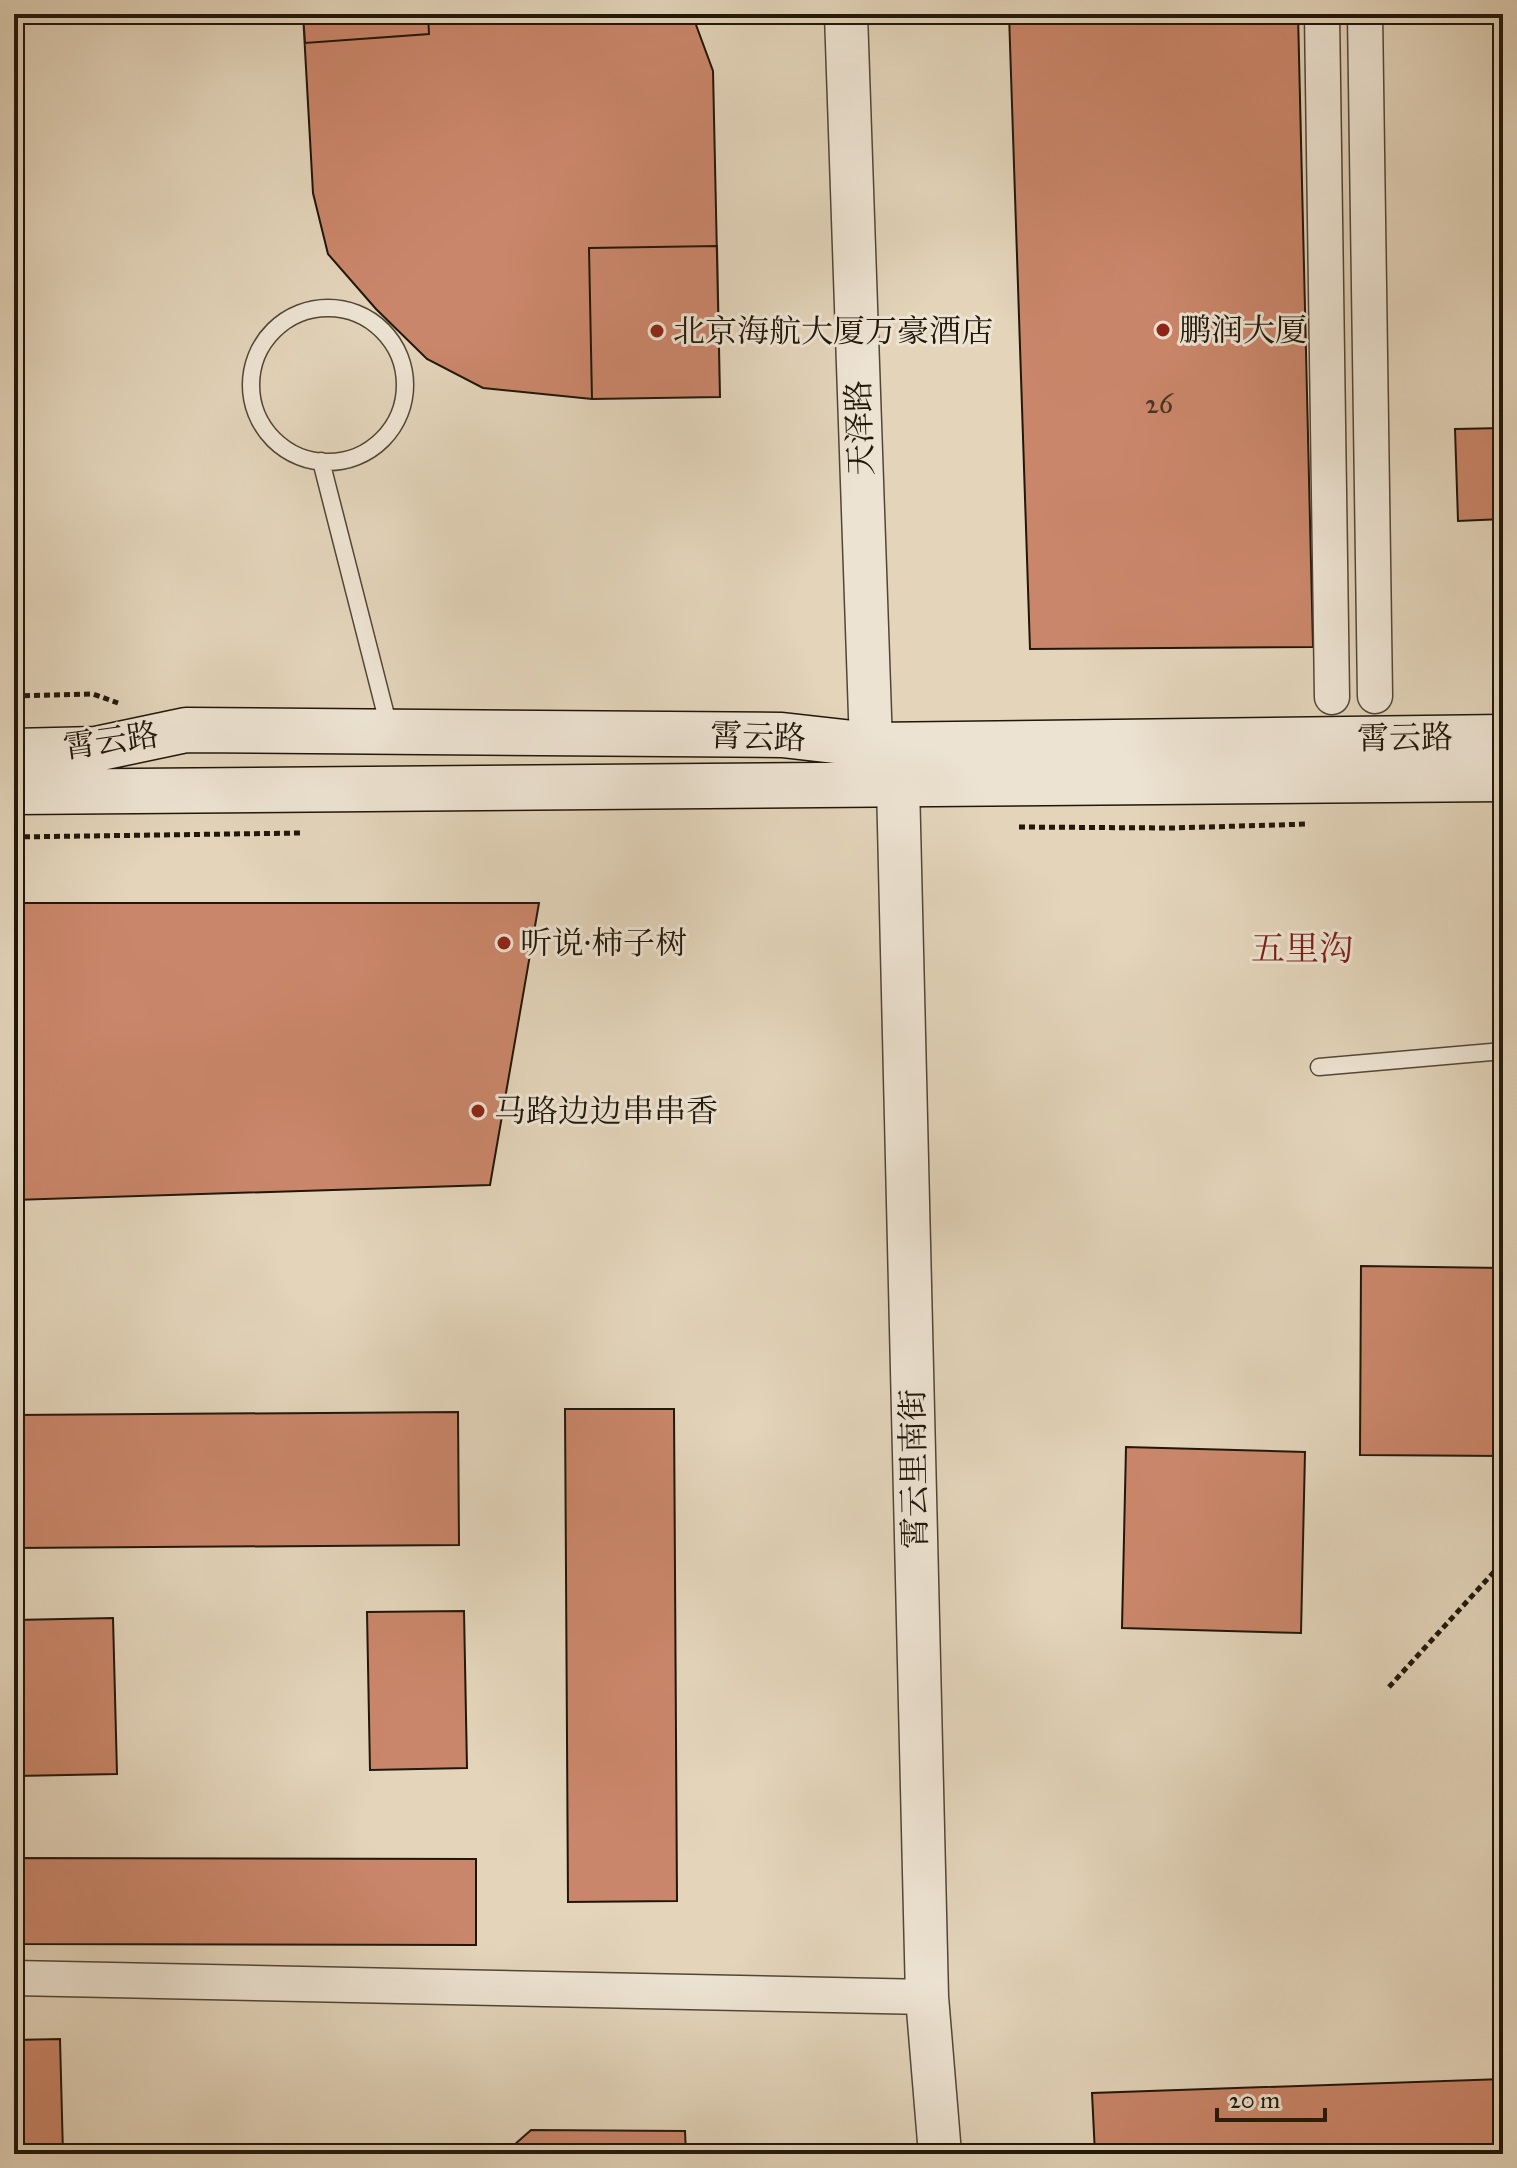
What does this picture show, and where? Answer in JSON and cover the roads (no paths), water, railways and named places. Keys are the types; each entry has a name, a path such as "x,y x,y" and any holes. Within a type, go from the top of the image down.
{"main road":[{"name":"霄云路","path":"14,751 96,749 186,730 782,735 871,745 1503,737"},
{"name":"霄云路","path":"14,792 1503,779"}],"street":[{"name":"天泽路","path":"846,14 871,745"},
{"path":"1322,14 1332,697"},
{"path":"1365,14 1375,696"},
{"path":"871,745 898,784"},
{"name":"霄云里南街","path":"898,784 927,1997 940,2154"},
{"path":"14,1978 927,1997"}],"lane":[{"path":"334,307 359,313 381,328 401,360 405,372 405,398 397,422 381,442 360,456 335,462 321,461 309,460 286,450 267,433 254,410 250,385 254,360 266,337 285,320 309,309 334,307"},
{"path":"321,461 390,732"},
{"path":"1319,1067 1503,1051"}],"place":[{"name":"鹏润大厦","path":"1163,330"},
{"name":"北京海航大厦万豪酒店","path":"657,331"},
{"name":"听说·柿子树","path":"504,943"},
{"name":"马路边边串串香","path":"478,1111"}],"district":[{"name":"五里沟","path":"1302,948"}]}
